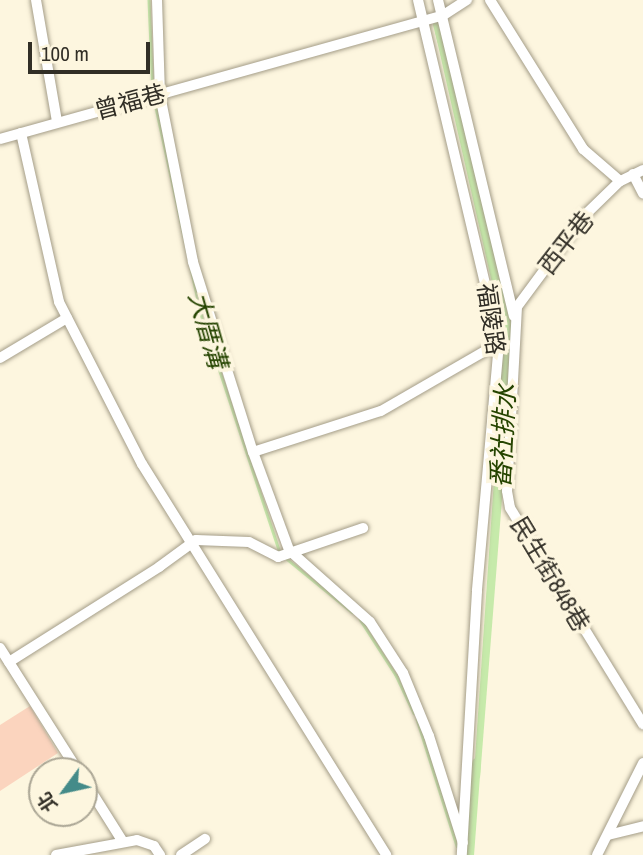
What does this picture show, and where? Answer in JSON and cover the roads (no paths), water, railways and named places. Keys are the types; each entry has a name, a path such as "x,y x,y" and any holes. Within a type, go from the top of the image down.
{"street":[{"path":"36,0 57,121"},
{"path":"157,0 160,94 193,262 253,452 289,551 370,622 403,673 429,736 463,843"},
{"name":"福陵路","path":"418,0 499,344 493,436 477,591 462,855"},
{"path":"438,0 515,323 497,328"},
{"path":"423,21 442,16 467,0"},
{"path":"490,0 583,149 620,181"},
{"name":"曾福巷","path":"0,139 423,21"},
{"path":"21,133 59,302 67,318 142,464 386,855"},
{"name":"西平巷","path":"515,323 517,307 575,227 620,181 638,172 643,194"},
{"path":"0,358 67,318"},
{"name":"民生街848巷","path":"515,323 516,371 506,491 510,508 643,723"},
{"path":"253,452 381,411 499,344"},
{"path":"9,662 197,540 249,541 278,556 363,528"},
{"path":"0,648 69,757"},
{"path":"597,855 643,763"},
{"path":"98,806 118,843 119,855"},
{"path":"608,835 643,826"},
{"path":"181,855 205,839"},
{"path":"56,855 137,840 154,846 160,855"}],"water":[{"path":"442,30 497,248 511,321 501,323 435,32"},
{"path":"511,331 504,474 480,778 474,773 504,333"}],"waterway":[{"name":"大厝溝","path":"149,0 153,95"},
{"name":"番社排水","path":"437,24 442,43"},
{"name":"大厝溝","path":"155,103 201,314 280,553"},
{"name":"番社排水","path":"506,312 507,343"},
{"name":"大厝溝","path":"287,559 352,612"},
{"name":"大厝溝","path":"360,619 396,675 414,713"},
{"name":"大厝溝","path":"417,719 457,846"},
{"name":"番社排水","path":"469,855 476,762"}]}
